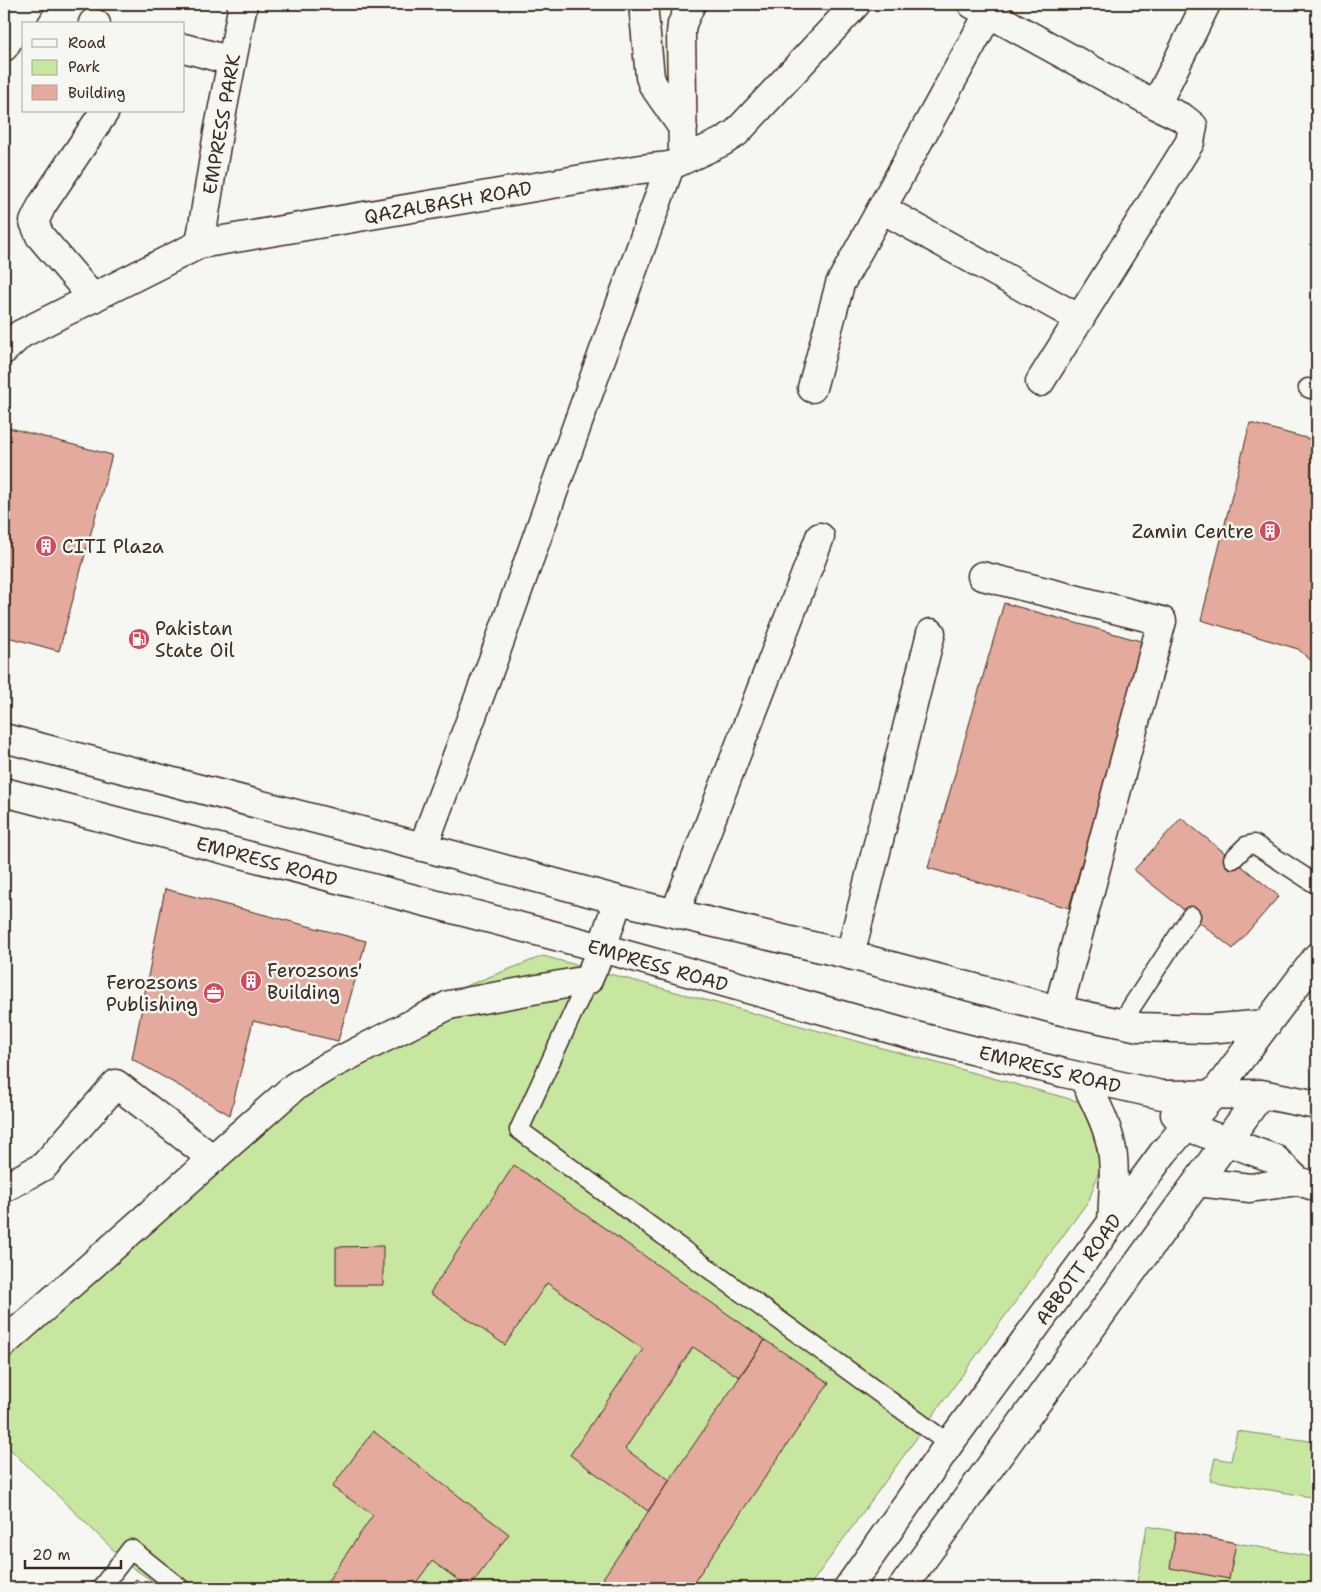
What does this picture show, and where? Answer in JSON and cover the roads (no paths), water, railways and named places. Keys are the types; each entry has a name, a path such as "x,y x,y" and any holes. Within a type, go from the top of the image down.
{"street":[{"path":"4,47 30,4"},
{"name":"EMPRESS PARK","path":"200,244 232,61 244,4"},
{"path":"643,4 650,77 653,85 682,128"},
{"path":"423,847 676,163 682,128 681,33 682,24 690,4"},
{"name":"QAZALBASH ROAD","path":"4,350 21,334 200,244 676,163 722,142 736,133 856,4"},
{"path":"1156,106 1206,4"},
{"path":"812,388 840,284 882,210 981,8 1156,106 1182,118 1193,126 1190,142 1040,382"},
{"path":"185,48 232,61"},
{"path":"93,298 40,236 34,222 42,205 104,112"},
{"path":"882,210 1080,319"},
{"path":"675,913 820,537"},
{"path":"982,576 1162,621 1058,1010"},
{"path":"850,955 931,633"},
{"path":"4,738 618,900 850,955 1058,1010 1139,1027 1206,1029 1267,1024"},
{"name":"EMPRESS ROAD","path":"4,792 602,948 912,1035 1082,1077 1162,1095 1261,1094 1317,1105"},
{"path":"4,1343 294,1087 325,1068 449,1005 588,980 602,948 618,900"},
{"name":"ABBOTT ROAD","path":"848,1588 949,1444 1112,1222 1185,1126 1213,1094 1317,957"},
{"path":"1082,1077 1100,1112 1113,1156 1112,1222"},
{"path":"4,1188 44,1166 116,1084 213,1159"},
{"path":"902,1588 1261,1094"},
{"path":"1162,1095 1185,1126 1276,1159 1308,1184"},
{"path":"1197,1182 1250,1188 1308,1184"}],"lane":[{"path":"1233,859 1246,846 1254,844 1317,886"},
{"path":"1121,1023 1192,916"},
{"path":"588,980 519,1130 949,1444"},
{"path":"101,1588 131,1549 180,1588"}],"place":[{"name":"Zamin Centre","path":"1270,531"},
{"name":"CITI Plaza","path":"46,546"},
{"name":"Pakistan State Oil","path":"139,639"},
{"name":"Ferozsons' Building","path":"251,981"},
{"name":"Ferozsons Publishing","path":"214,993"}]}
